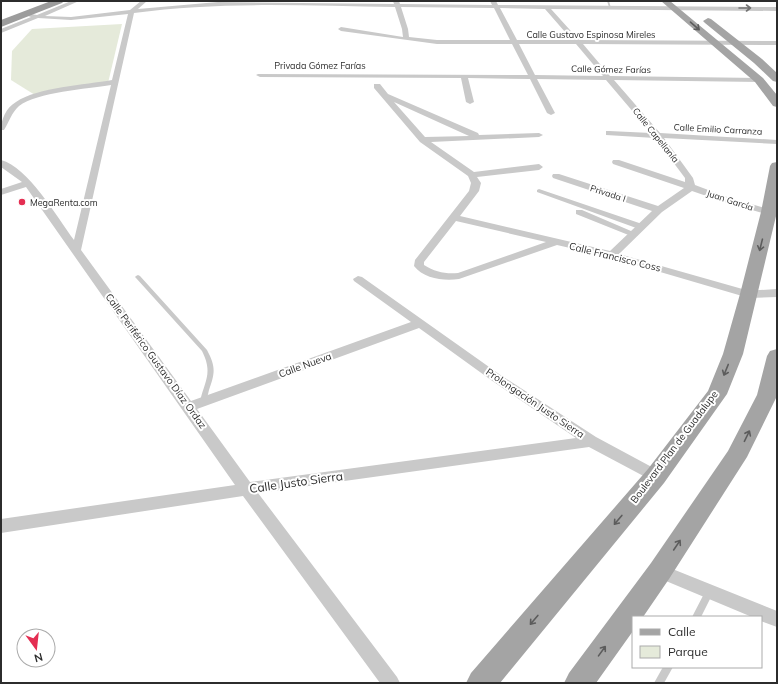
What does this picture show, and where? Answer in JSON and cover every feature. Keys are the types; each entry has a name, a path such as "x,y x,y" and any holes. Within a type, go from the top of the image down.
{"highway":[{"path":"1,24 59,1"},
{"path":"1,17 36,10"}],"main road":[{"path":"665,1 692,8 758,61 777,79"},
{"path":"678,5 714,43 759,80 777,103"},
{"name":"Boulevard Plan de Guadalupe","path":"481,683 656,476 717,394 733,354 750,294 769,212 777,166"},
{"path":"579,683 660,571 736,457 767,395 777,356"}],"street":[{"path":"1,31 36,10 63,1"},
{"path":"36,10 76,1"},
{"path":"76,251 130,12 144,1"},
{"path":"36,10 64,18 227,3 397,3 546,6 609,4 678,5"},
{"path":"397,3 405,29 406,39"},
{"path":"494,4 551,113"},
{"name":"Calle Capellanía","path":"546,6 658,136 689,178 691,187"},
{"path":"692,8 777,8"},
{"name":"Calle Gustavo Espinosa Mireles","path":"341,28 406,39 437,42 777,43"},
{"path":"758,61 777,72"},
{"name":"Calle Gómez Farías","path":"380,74 609,80 759,80"},
{"name":"Privada Gómez Farías","path":"260,75 380,74"},
{"path":"464,76 470,102"},
{"path":"1,128 7,116 17,104 28,99 114,82"},
{"path":"377,86 423,140 472,175 476,183 474,191 419,262 419,266 426,272 448,278 459,276 556,242"},
{"path":"384,94 478,137"},
{"name":"Calle Emilio Carranza","path":"609,133 777,142"},
{"path":"423,140 539,135"},
{"name":"Juan García","path":"616,162 724,199 769,212"},
{"name":"Calle Periférico Gustavo Díaz Ordaz","path":"1,163 14,171 28,183 246,489 391,683"},
{"path":"472,175 539,167"},
{"name":"Privada I","path":"556,176 659,210"},
{"path":"1,192 28,183"},
{"path":"612,255 659,210 691,187"},
{"path":"539,191 642,227"},
{"path":"579,212 634,234"},
{"name":"Calle Francisco Coss","path":"453,217 612,255 750,294 777,293"},
{"name":"Prolongación Justo Sierra","path":"358,279 421,322 495,377 591,441 656,476"},
{"name":"Calle Nueva","path":"189,407 421,322"},
{"name":"Calle Justo Sierra","path":"1,526 246,489 591,441"},
{"path":"660,571 777,619"}],"lane":[{"path":"138,277 204,350 211,362 212,368 203,401"},
{"path":"697,616 710,591"},
{"path":"659,683 667,668"}],"green space":[{"path":"122,24 108,83 35,95 11,80 12,51 32,29"}],"place":[{"name":"MegaRenta.com","path":"22,202"}]}
